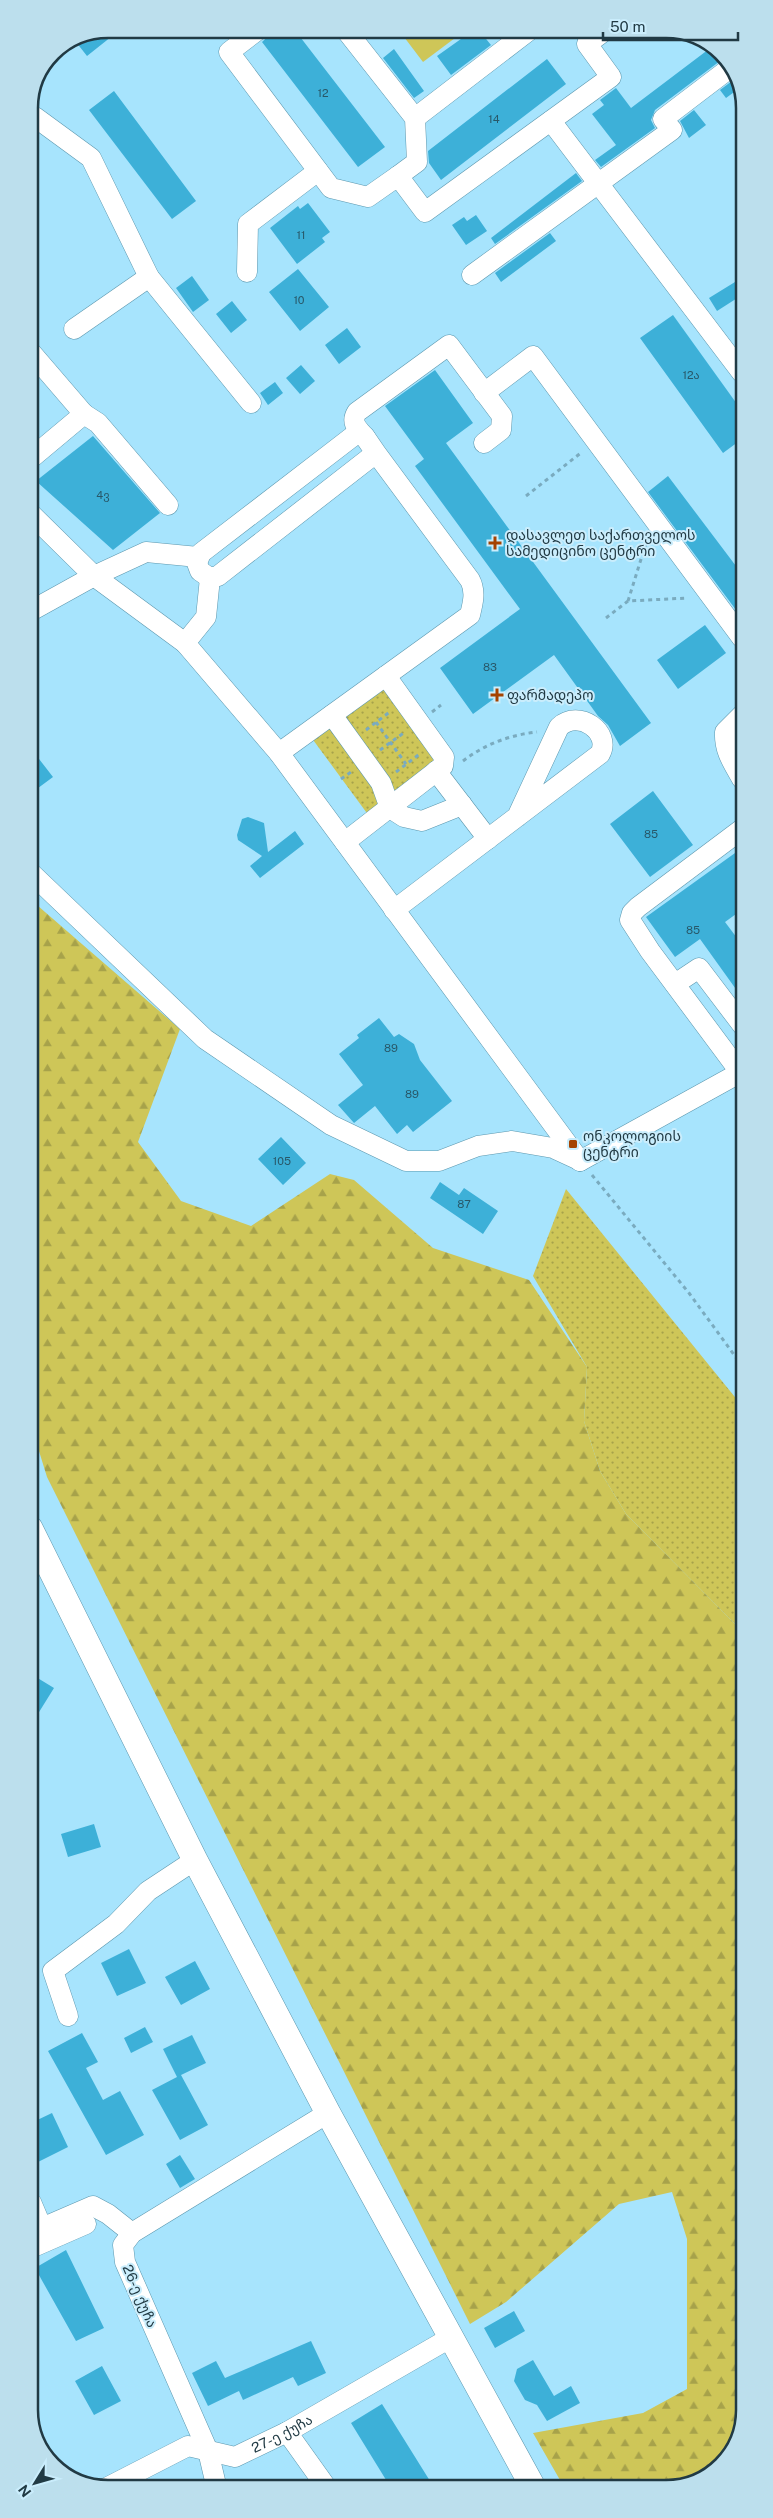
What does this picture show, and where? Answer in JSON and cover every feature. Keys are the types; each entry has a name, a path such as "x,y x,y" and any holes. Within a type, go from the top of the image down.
{"main road":[{"path":"38,1544 195,1860 328,2113 450,2338 530,2480"}],"street":[{"path":"247,38 229,52 318,171 331,188 368,197 417,162 415,118 353,38"},
{"path":"415,118 519,38"},
{"path":"398,176 425,212 611,77 587,44 595,38"},
{"path":"472,275 672,130 663,119 725,71"},
{"path":"38,121 91,158 149,277 251,403"},
{"path":"550,121 736,365"},
{"path":"248,272 248,224 318,171"},
{"path":"74,329 149,277"},
{"path":"279,753 470,615 474,602 473,586 354,424 353,418 356,412 449,345 502,416 501,430 484,443"},
{"path":"484,393 533,356 736,630"},
{"path":"38,360 84,414 98,424 168,505"},
{"path":"38,452 84,414"},
{"path":"38,607 94,576 146,552 198,557 352,437 358,434 370,445"},
{"path":"210,578 218,576 370,445"},
{"path":"38,521 94,576 185,642 279,753 580,1161"},
{"path":"198,557 197,562 200,570 210,578"},
{"path":"185,642 206,617 210,578"},
{"path":"345,842 390,808 440,777 443,766 444,757 386,676"},
{"path":"332,715 381,783 390,808 404,817 422,821 462,805"},
{"path":"394,910 488,839 517,817 600,754 603,749 603,742 588,722 576,718 566,720 557,733 517,817"},
{"path":"736,721 725,732 725,743 727,755 736,769"},
{"path":"440,777 488,839"},
{"path":"736,834 632,913 630,920 633,927 736,1065"},
{"path":"38,880 205,1038 331,1125 406,1161 439,1161 478,1146 512,1141 554,1148 580,1161"},
{"path":"675,984 694,969 699,968 736,1017"},
{"path":"580,1161 736,1076"},
{"path":"68,2016 53,1972 116,1924 148,1891 195,1860"},
{"path":"38,2219 42,2228 93,2206 108,2214 132,2233 328,2113"},
{"path":"38,2245 108,2214"},
{"name":"26-ე ქუჩა","path":"132,2233 124,2245 125,2262 208,2451 215,2480"},
{"name":"27-ე ქუჩა","path":"122,2480 188,2446 235,2457 287,2432 450,2338"},
{"path":"287,2432 321,2480"}],"path":[{"path":"526,496 596,441"},
{"path":"628,601 654,518"},
{"path":"606,618 628,601 712,596"},
{"path":"351,740 404,701"},
{"path":"376,722 406,764"},
{"path":"440,777 480,749 516,734 541,731 557,733"},
{"path":"381,783 434,743"},
{"path":"580,1161 689,1293 736,1357"}],"green space":[{"path":"405,38 455,38 423,62"},
{"path":"386,676 444,757 372,820 308,733"},
{"path":"38,906 180,1029 138,1142 181,1201 251,1226 330,1174 354,1180 433,1248 529,1280 587,1367 584,1421 600,1471 626,1514 736,1625 736,2411 732,2433 728,2442 715,2460 704,2469 675,2480 560,2480 533,2433 643,2413 687,2389 687,2239 672,2192 619,2204 506,2302 470,2324 47,1477 38,1448"},
{"path":"566,1189 736,1398 736,1625 626,1514 600,1471 584,1421 587,1367 533,1276"}],"building":[{"path":"110,38 87,56 78,45 94,39"},
{"path":"266,38 301,38 385,147 358,167 262,42"},
{"path":"462,38 485,38 491,45 451,75 437,56"},
{"path":"394,49 424,91 414,98 383,58"},
{"path":"706,51 719,62 655,110 651,120 655,128 601,167 595,160 616,145 592,114 604,105 600,100 616,88 631,108"},
{"path":"547,59 566,84 441,180 429,163 428,151"},
{"path":"730,82 734,92 726,98 720,90"},
{"path":"114,91 196,201 172,219 89,110"},
{"path":"694,110 706,125 689,138 680,121"},
{"path":"576,173 582,181 495,244 491,238"},
{"path":"308,203 330,232 322,238 325,242 297,264 270,228 298,206 300,209"},
{"path":"476,215 487,231 466,245 452,225 464,217 467,221"},
{"path":"550,233 556,241 501,282 495,273"},
{"path":"298,269 329,307 300,331 269,292"},
{"path":"192,276 209,300 193,312 176,288"},
{"path":"735,282 736,299 717,311 709,298"},
{"path":"232,301 247,320 231,333 216,314"},
{"path":"673,315 736,403 736,443 723,453 640,338"},
{"path":"347,328 361,347 339,364 325,345"},
{"path":"301,365 315,381 300,394 286,378"},
{"name":"დასავლეთ საქართველოს სამედიცინო ცენტრი","path":"435,370 473,423 446,443 651,723 620,746 608,725 598,716 554,655 473,714 440,668 520,609 415,466 424,459 385,406"},
{"path":"275,382 283,393 268,405 260,393"},
{"path":"93,436 160,513 113,550 38,483 38,479"},
{"path":"668,476 736,566 736,610 648,492"},
{"path":"705,625 726,653 678,689 657,660"},
{"path":"38,758 53,777 38,788"},
{"path":"653,791 693,845 650,877 610,824"},
{"path":"248,817 264,823 268,852 295,831 304,844 260,878 250,866 262,856 238,840 237,835 242,819"},
{"path":"736,852 736,914 725,922 736,937 736,989 700,939 675,957 646,917"},
{"path":"379,1018 394,1037 399,1034 414,1044 420,1060 452,1101 413,1132 407,1125 397,1134 375,1106 354,1123 338,1105 363,1085 339,1054 359,1038 357,1035"},
{"path":"281,1137 306,1163 283,1185 258,1159"},
{"path":"440,1182 459,1195 464,1188 498,1211 483,1234 430,1198"},
{"path":"38,1678 54,1688 38,1714"},
{"path":"94,1824 101,1847 68,1857 61,1834"},
{"path":"129,1949 146,1983 117,1996 101,1963"},
{"path":"195,1961 210,1989 181,2005 165,1977"},
{"path":"145,2027 153,2042 131,2053 124,2038"},
{"path":"82,2033 98,2062 86,2068 103,2100 120,2091 144,2135 106,2155 48,2051"},
{"path":"192,2035 206,2063 181,2075 208,2125 180,2140 152,2090 177,2077 163,2049"},
{"path":"52,2113 68,2147 38,2162 38,2120"},
{"path":"180,2155 195,2179 180,2188 166,2164"},
{"path":"66,2250 104,2328 76,2341 38,2273 38,2266"},
{"path":"514,2311 525,2331 495,2348 484,2328"},
{"path":"311,2341 326,2373 298,2386 293,2377 243,2400 239,2391 208,2406 192,2373 216,2361 225,2378"},
{"path":"533,2360 554,2396 571,2386 580,2403 547,2421 537,2405 525,2400 514,2381 517,2369"},
{"path":"102,2366 121,2401 94,2415 75,2381"},
{"path":"382,2404 429,2480 386,2480 351,2423"}],"place":[{"name":"დასავლეთ საქართველოს სამედიცინო ცენტრი","path":"495,543"},
{"name":"ფარმადეპო","path":"497,695"},
{"name":"ონკოლოგიის ცენტრი","path":"573,1144"}]}
